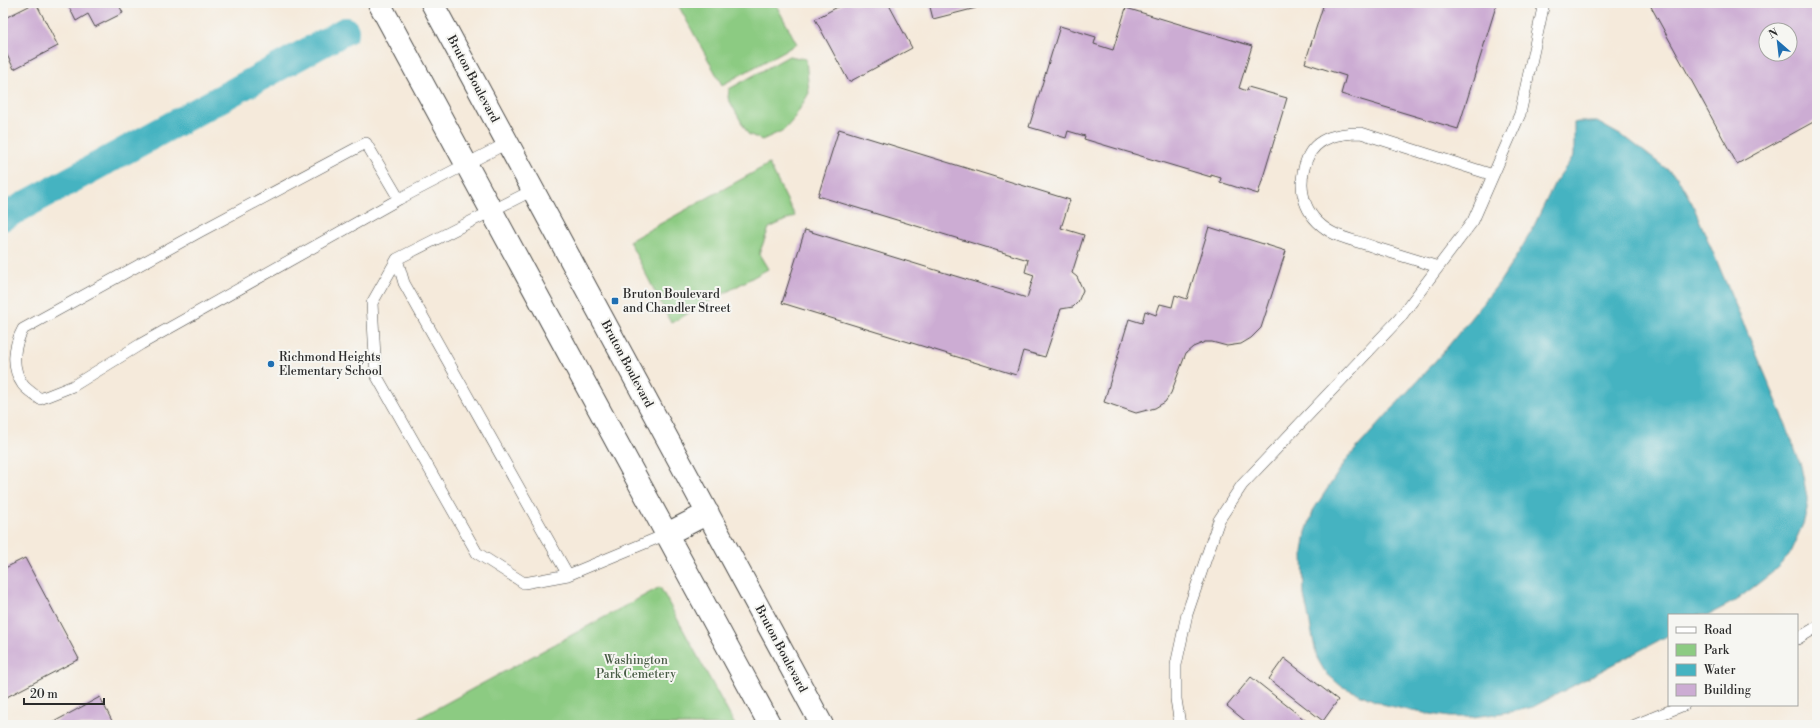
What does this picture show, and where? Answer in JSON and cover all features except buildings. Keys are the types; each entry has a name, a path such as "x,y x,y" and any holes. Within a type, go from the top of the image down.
{"street":[{"path":"379,3 770,725"},
{"name":"Bruton Boulevard","path":"432,3 822,725"},
{"path":"667,534 708,513"}],"lane":[{"path":"1180,725 1176,699 1176,665 1187,614 1219,520 1242,485 1399,319 1473,221 1520,114 1544,3"},
{"path":"1438,267 1332,233 1316,222 1306,205 1301,188 1304,168 1310,153 1324,140 1343,133 1361,133 1493,175"},
{"path":"399,199 366,143 201,231 23,329 17,339 14,353 16,370 24,386 40,399 73,386 141,344 399,199 507,143"},
{"path":"533,190 492,212 397,258 372,303 376,374 477,553 524,583 568,575 667,534"},
{"path":"397,258 404,283 568,575"},
{"path":"1798,638 1817,627"},
{"path":"1635,725 1682,706"}],"green space":[{"path":"677,3 775,3 797,44 722,85"},
{"path":"789,56 806,59 809,93 793,120 784,130 762,140 748,134 728,98 729,89"},
{"path":"769,164 795,216 769,228 759,254 768,269 671,323 629,241"},
{"name":"Washington Park Cemetery","path":"660,587 735,725 406,725"}],"water":[{"path":"1597,122 1629,140 1677,177 1692,203 1782,414 1801,466 1807,497 1807,510 1803,524 1788,557 1773,572 1735,601 1710,614 1668,614 1668,636 1533,707 1473,717 1449,717 1382,704 1341,686 1325,672 1317,658 1304,595 1303,552 1306,532 1314,509 1347,459 1445,350 1499,283 1531,232 1555,182 1574,156 1574,123"}],"waterway":[{"path":"3,217 345,31"}],"place":[{"name":"Bruton Boulevard and Chandler Street","path":"615,301"},
{"name":"Richmond Heights Elementary School","path":"271,364"}]}
